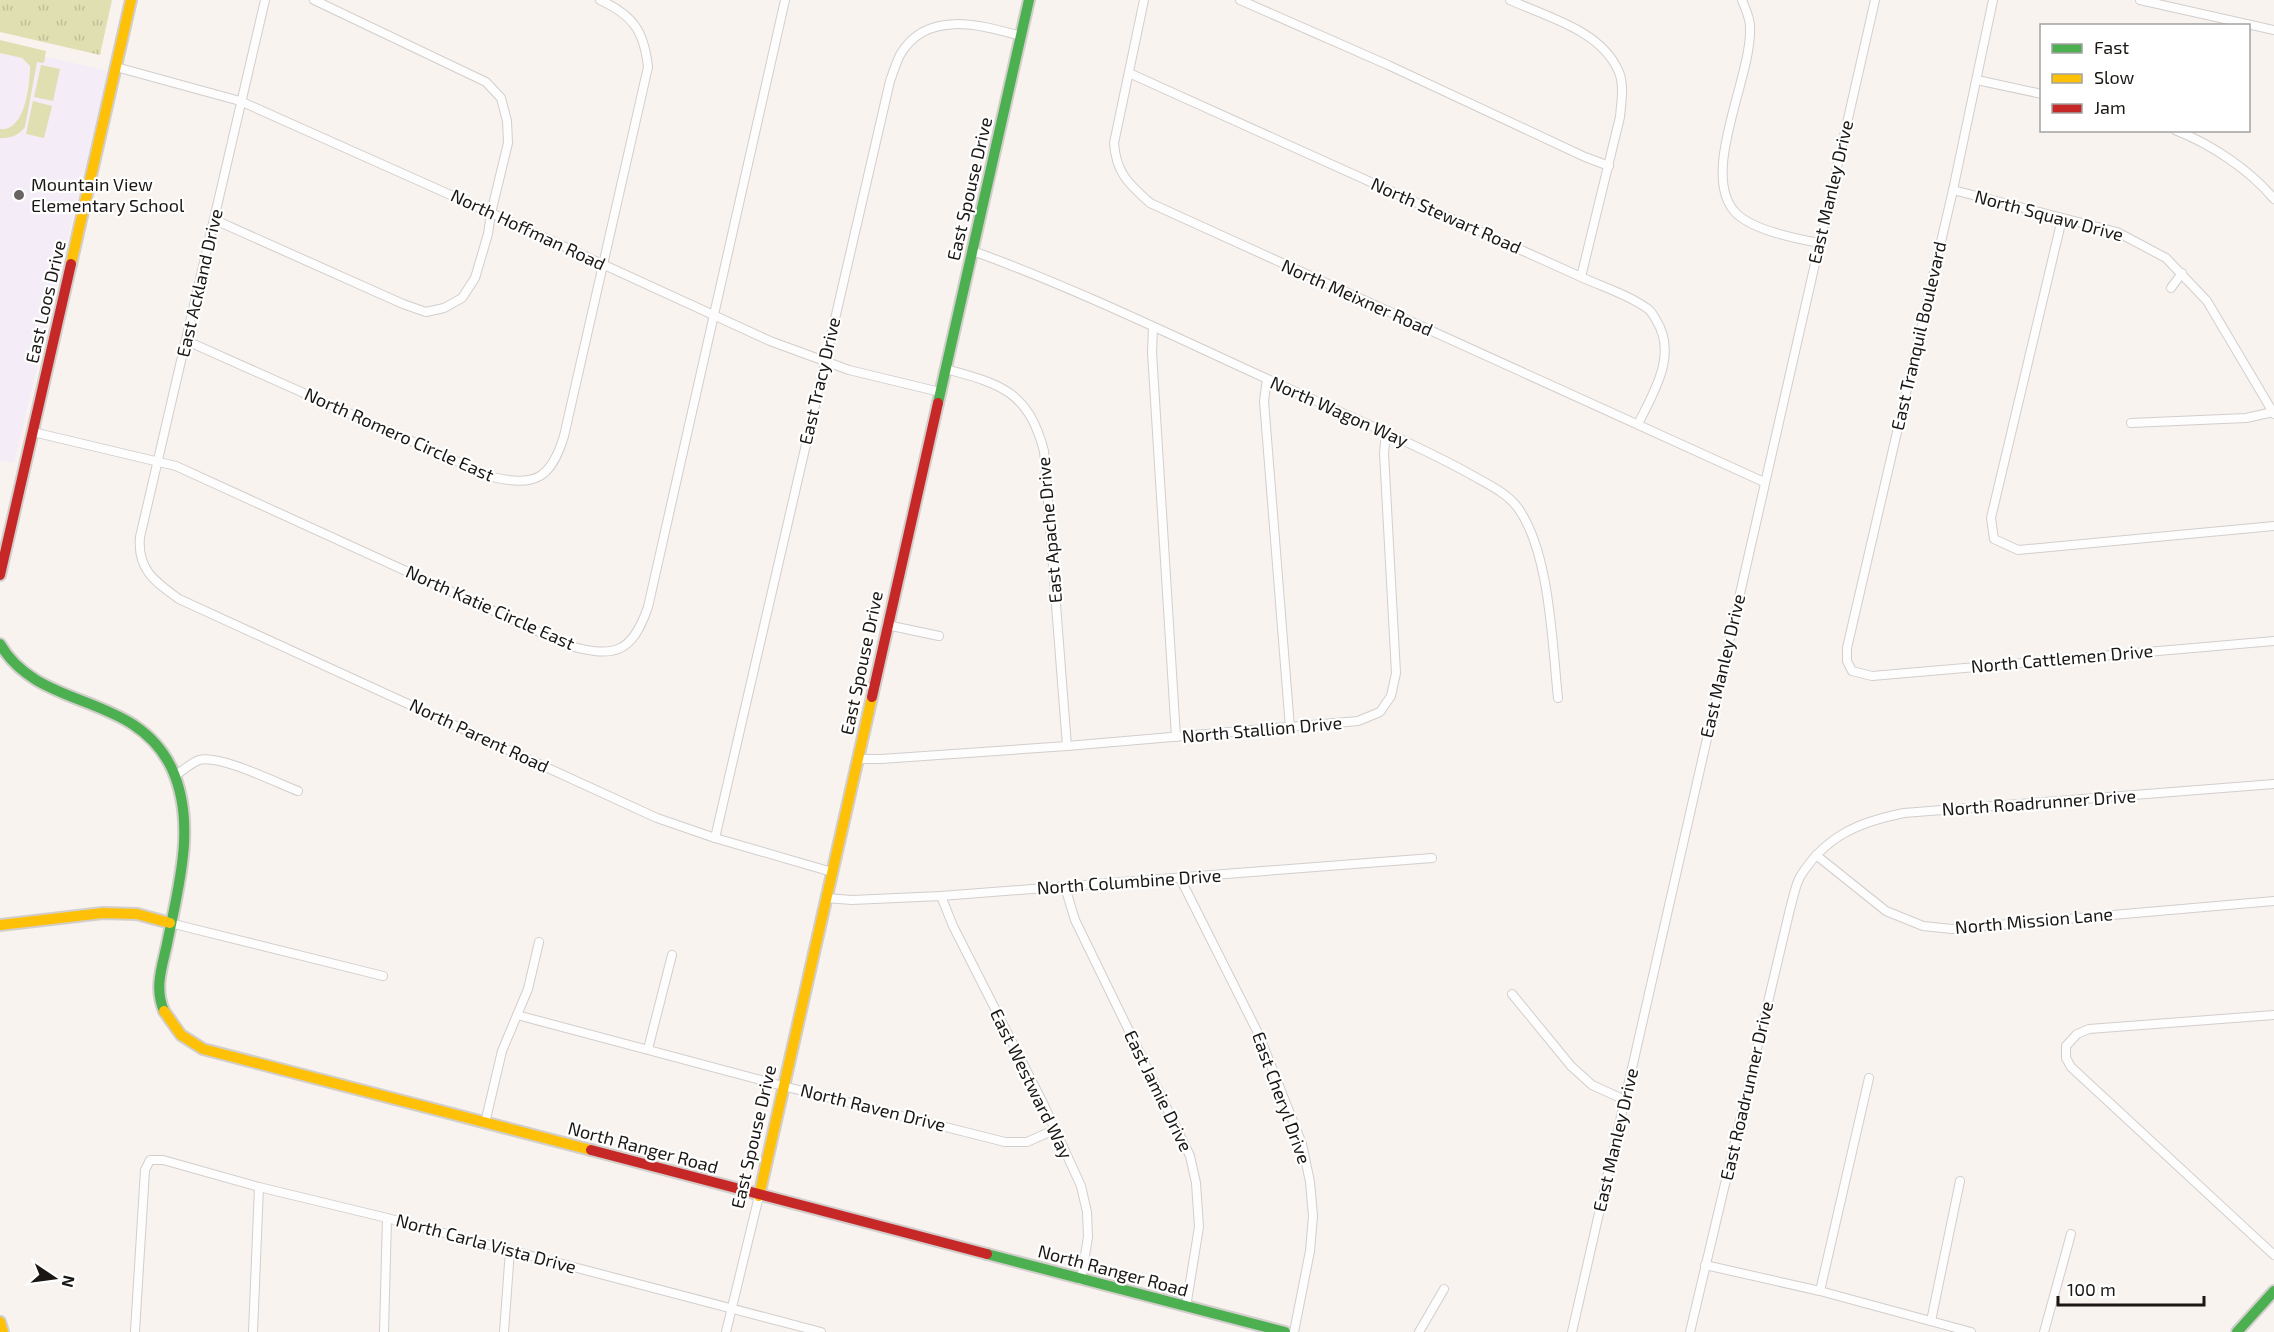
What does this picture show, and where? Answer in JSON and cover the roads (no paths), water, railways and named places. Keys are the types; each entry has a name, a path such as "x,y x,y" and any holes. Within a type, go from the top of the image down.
{"street":[{"name":"East Loos Drive","path":"0,576 131,0"},
{"name":"East Ackland Drive","path":"143,565 139,553 140,537 265,0"},
{"path":"215,220 403,304 426,312 444,308 462,298 475,278 488,234 508,143 507,121 501,98 486,82 314,0"},
{"name":"North Romero Circle East","path":"187,341 492,477 515,483 534,480 547,471 559,454 562,445 648,67 646,50 640,32 633,21 621,9 600,0"},
{"name":"North Katie Circle East","path":"33,432 176,466 570,646 592,652 611,652 624,646 635,637 648,607 785,0"},
{"name":"East Spouse Drive","path":"726,1332 859,759 887,625 1029,0"},
{"name":"North Meixner Road","path":"1144,0 1114,143 1115,160 1124,178 1150,203 1764,482"},
{"path":"1240,0 1609,166"},
{"path":"1510,0 1594,40 1608,54 1619,72 1622,93 1620,117 1581,277"},
{"path":"1742,0 1750,25 1748,50 1722,162 1724,192 1735,213 1758,226 1788,237 1820,243"},
{"name":"East Manley Drive","path":"1572,1332 1875,0"},
{"name":"East Tranquil Boulevard","path":"1852,671 1847,661 1847,648 1953,190 1993,0"},
{"path":"2140,0 2247,24"},
{"name":"East Tracy Drive","path":"715,838 890,81 900,55 913,39 932,27 977,24 1021,36"},
{"path":"2250,25 2274,30"},
{"name":"North Hoffman Road","path":"116,67 240,101 770,341 824,362 940,392"},
{"name":"North Stewart Road","path":"1129,73 1581,277 1650,311 1661,328 1665,345 1664,363 1659,382 1638,424"},
{"path":"1977,80 2040,94"},
{"path":"2180,132 2224,157 2263,186 2274,200"},
{"name":"North Squaw Drive","path":"1953,190 2117,232 2166,258 2207,301 2274,413"},
{"path":"2062,219 1991,518 1994,539 2018,550 2274,526"},
{"name":"North Wagon Way","path":"973,251 1153,327 1455,465 1499,490 1517,507 1528,525 1542,571 1558,698"},
{"path":"2171,288 2182,273"},
{"path":"1153,327 1152,352 1176,737"},
{"name":"East Apache Drive","path":"946,369 976,377 1010,392 1030,412 1038,429 1044,451 1067,746"},
{"path":"1266,379 1264,401 1290,728"},
{"path":"2131,423 2246,418 2274,413"},
{"name":"North Stallion Drive","path":"859,759 1067,746 1290,728 1358,721 1380,712 1391,696 1396,674 1384,453 1386,433"},
{"name":"North Parent Road","path":"143,565 160,585 179,599 657,818 715,838 832,872"},
{"path":"887,625 939,636"},
{"name":"North Cattlemen Drive","path":"1852,671 1872,676 2274,641"},
{"name":"North Ranger Road","path":"1,647 18,669 37,681 123,718 145,733 165,758 175,776 183,802 183,837 159,994 166,1014 177,1031 194,1045 759,1196 1286,1332"},
{"path":"175,776 198,760 209,759 298,791"},
{"name":"North Roadrunner Drive","path":"1816,855 1838,836 1860,824 1904,813 2274,784"},
{"name":"North Mission Lane","path":"1816,855 1886,910 1923,926 1952,929 2274,901"},
{"name":"East Roadrunner Drive","path":"1690,1332 1790,909 1799,879 1816,855"},
{"name":"North Columbine Drive","path":"826,898 852,900 941,896 1432,858"},
{"name":"East Cheryl Drive","path":"1180,878 1259,1035 1302,1144 1310,1182 1313,1216 1310,1251 1294,1332"},
{"name":"East Jamie Drive","path":"1065,887 1075,920 1190,1156 1196,1183 1199,1227 1186,1306"},
{"name":"East Westward Way","path":"941,896 953,926 1081,1186 1087,1212 1088,1237 1081,1280"},
{"path":"0,925 103,913 137,914 383,976"},
{"path":"485,1123 502,1051 528,989 539,942"},
{"path":"648,1049 672,955"},
{"path":"1512,994 1571,1066 1592,1085 1625,1100"},
{"name":"North Raven Drive","path":"517,1015 1005,1142 1027,1142 1054,1130"},
{"path":"2274,1015 2089,1029 2077,1034 2066,1046 2066,1058 2071,1066 2274,1255"},
{"path":"1820,1291 1869,1078"},
{"name":"North Carla Vista Drive","path":"135,1331 145,1170 150,1160 163,1160 259,1187 387,1218 821,1332"},
{"path":"1931,1321 1960,1181"},
{"path":"253,1332 259,1187"},
{"path":"384,1332 387,1218"},
{"path":"2044,1332 2071,1234"},
{"path":"504,1332 510,1250"},
{"path":"1705,1265 1820,1291 1971,1332"},
{"path":"1419,1332 1444,1290"},
{"path":"2237,1332 2274,1290"},
{"path":"0,1322 3,1332"}],"place":[{"name":"Mountain View Elementary School","path":"19,195"}]}
